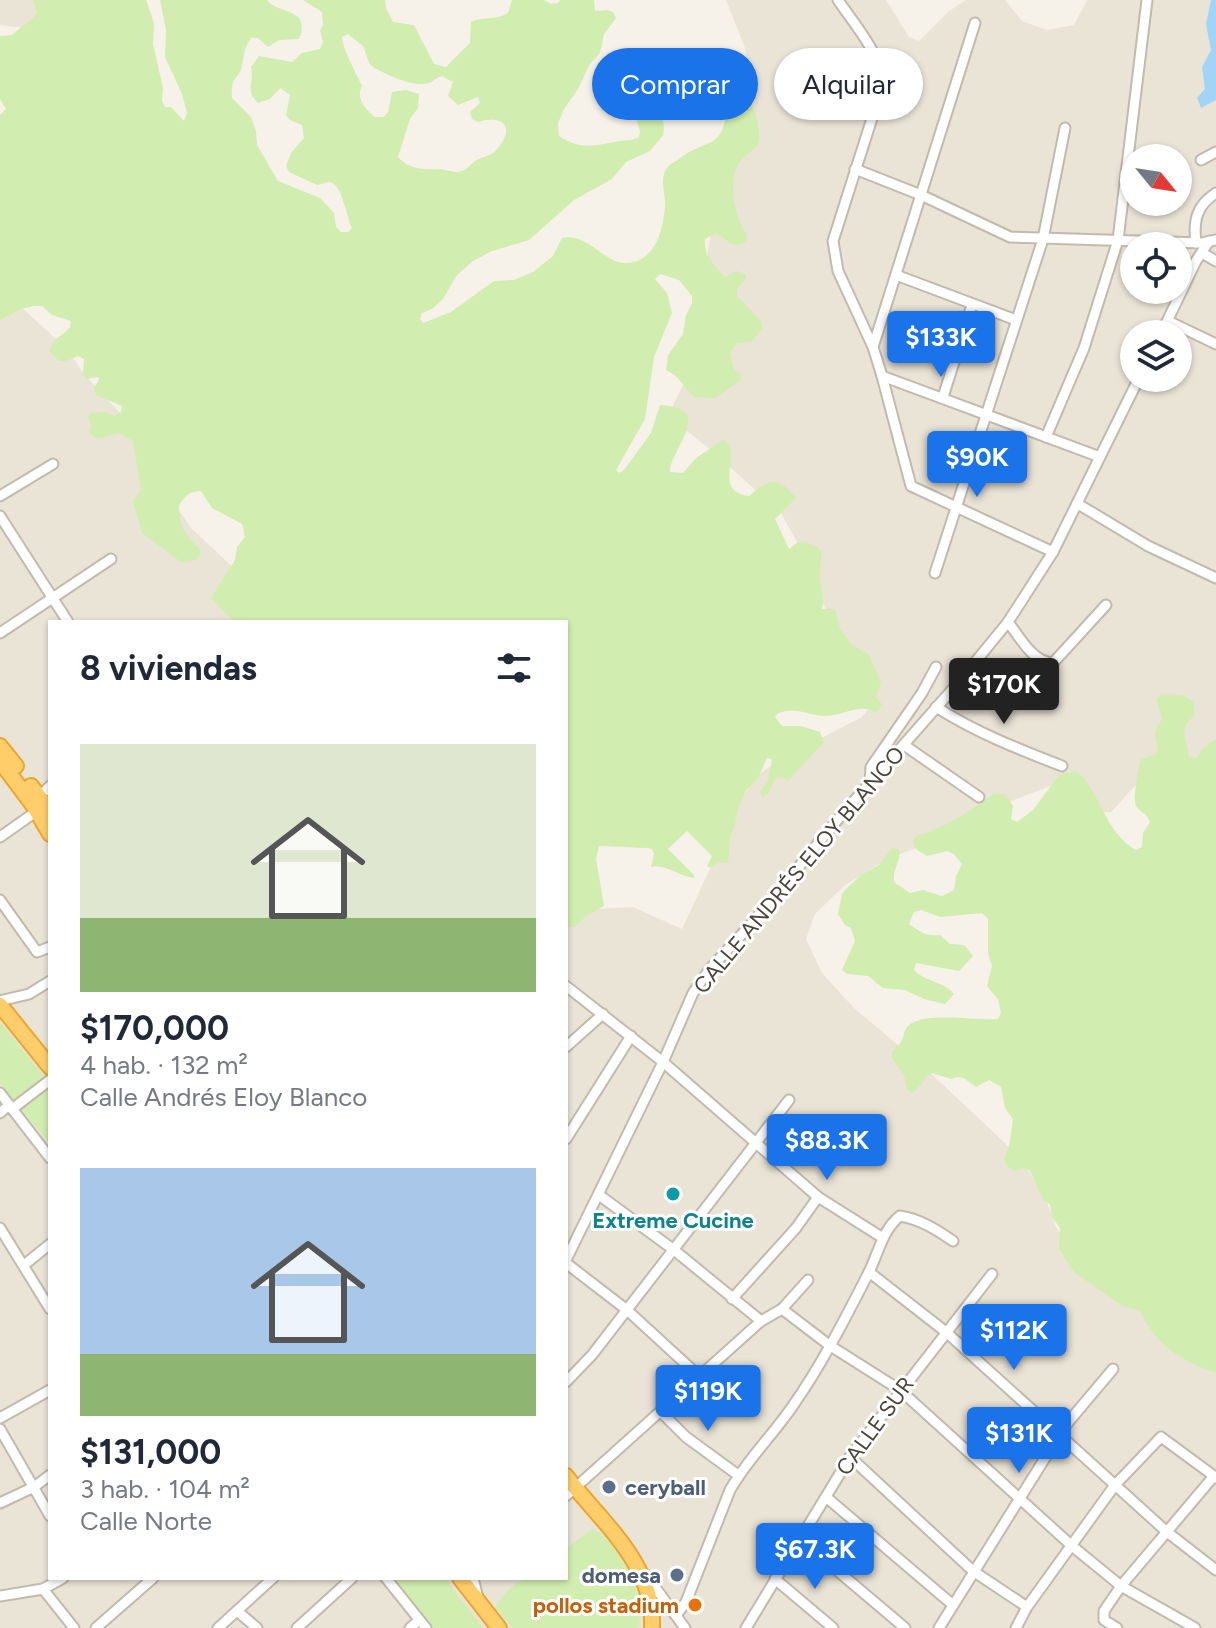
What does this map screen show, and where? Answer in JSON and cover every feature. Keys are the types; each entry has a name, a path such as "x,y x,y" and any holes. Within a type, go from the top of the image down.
{"highway":[{"path":"0,746 44,802 48,823"},
{"path":"0,761 44,802"},
{"path":"0,1003 48,1064"},
{"path":"0,1014 48,1075"},
{"path":"571,1493 639,1565 649,1587 652,1628"},
{"path":"462,1580 499,1628"}],"street":[{"path":"838,0 876,58 883,80 833,241 834,258 873,347 911,486 1053,552"},
{"path":"1046,437 1084,348 1118,240 1147,0"},
{"path":"873,347 975,23"},
{"path":"935,573 1043,239 1065,128"},
{"path":"1201,160 1216,152"},
{"path":"855,169 921,195 1010,237 1196,243 1212,240"},
{"path":"1196,243 1195,221 1203,201 1216,193"},
{"path":"1168,320 1202,253 1212,240"},
{"path":"1202,253 1216,261"},
{"path":"896,275 1016,320"},
{"path":"943,397 972,305"},
{"path":"1192,332 1216,344"},
{"path":"882,376 1100,457"},
{"name":"CALLE ANDRÉS ELOY BLANCO","path":"568,1258 693,993 709,970 1008,622 1053,552 1132,392"},
{"path":"0,496 53,464"},
{"path":"1078,504 1148,546 1216,578"},
{"path":"0,516 67,620"},
{"path":"0,633 111,559"},
{"path":"1008,622 1038,659 1047,664 1061,656 1106,605"},
{"path":"870,783 871,767 922,693 936,667"},
{"path":"936,707 991,738 1062,766"},
{"path":"904,745 979,797"},
{"path":"0,837 44,802"},
{"path":"0,900 37,952 48,948"},
{"path":"0,1003 29,994 48,982"},
{"path":"568,988 663,1062 818,1197 883,1238"},
{"path":"568,1045 603,1014"},
{"path":"568,1136 631,1036"},
{"path":"0,1113 48,1079"},
{"path":"0,1093 48,1155"},
{"path":"568,1380 592,1355 789,1100"},
{"path":"599,1195 674,1250 761,1321"},
{"path":"732,1299 796,1228 818,1197"},
{"path":"677,1614 686,1602 738,1475 793,1406 869,1272 883,1238 900,1216 932,1227 953,1241"},
{"path":"0,1228 48,1306"},
{"path":"24,1265 48,1246"},
{"path":"568,1264 627,1310 700,1377"},
{"path":"869,1272 946,1332 1167,1532 1216,1570"},
{"name":"CALLE SUR","path":"750,1626 775,1579 850,1457 992,1274"},
{"path":"571,1493 761,1321 782,1309 808,1280"},
{"path":"782,1309 829,1345 900,1390 1072,1546 1121,1586 1195,1628"},
{"path":"939,1628 1060,1435 1080,1406 1113,1369"},
{"path":"0,1418 48,1391"},
{"path":"661,1412 686,1437 738,1475"},
{"path":"0,1429 48,1512"},
{"path":"1016,1628 1027,1607 1115,1485 1161,1437 1215,1477 1121,1586 1102,1614 1104,1620 1117,1628"},
{"path":"850,1457 973,1571 1027,1607"},
{"path":"0,1503 34,1487 48,1476"},
{"path":"826,1497 953,1605"},
{"path":"800,1539 905,1628"},
{"path":"639,1565 685,1627"},
{"path":"775,1579 833,1628"},
{"path":"0,1596 43,1589 59,1580"},
{"path":"96,1628 151,1580"},
{"path":"218,1628 271,1580"},
{"path":"297,1628 350,1580"},
{"path":"388,1580 422,1624 410,1628"},
{"path":"474,1580 479,1600"},
{"path":"43,1589 74,1628"},
{"path":"237,1611 257,1628"}],"shaded area":[{"path":"0,0 57,0 24,28 0,25"},
{"path":"726,0 886,0 909,37 919,41 949,11 966,0 1005,0 1022,21 1047,30 1074,25 1087,0 1216,0 1216,800 1147,773 1111,812 1093,813 1053,785 986,811 933,842 887,859 844,886 815,914 806,939 822,973 854,1008 923,1066 1005,1143 1030,1173 1067,1245 1216,1354 1216,1628 0,1628 0,288 65,347 84,374 133,427 171,498 191,528 289,620 48,620 48,1580 568,1580 568,907 577,910 633,907 682,929 722,843 734,809 758,775 781,759 862,717 874,702 817,592 801,549 781,513 668,416 685,381 711,234 751,120 758,120 758,48 745,48"}],"green space":[{"path":"33,0 146,0 154,23 153,44 163,88 162,101 165,107 171,107 184,121 187,113 182,94 165,57 166,30 160,0 267,0 292,13 301,22 299,39 279,40 268,47 258,38 251,38 241,70 232,85 232,98 251,117 257,145 278,181 320,198 334,213 336,227 341,232 348,232 352,228 341,194 334,184 317,185 289,172 286,166 291,153 304,138 302,125 286,115 290,95 280,88 270,99 258,103 251,90 251,67 259,56 292,62 302,53 320,49 323,43 320,30 323,25 322,12 303,0 385,0 393,22 414,25 434,64 446,67 470,43 471,22 508,13 512,0 544,0 551,4 560,0 594,0 595,11 613,12 616,18 604,34 601,48 592,48 592,62 564,109 558,123 559,136 575,144 589,146 630,140 639,137 637,120 662,120 663,135 650,151 626,162 612,179 574,200 529,240 492,251 473,261 457,275 443,299 422,313 420,319 423,323 451,312 494,281 514,280 533,272 553,256 562,238 582,240 615,261 624,263 642,259 653,247 663,224 665,171 688,153 716,138 725,120 757,120 758,144 737,167 733,186 735,208 747,235 746,242 733,244 716,233 705,239 705,245 710,260 725,277 737,271 746,275 737,289 737,296 762,322 762,329 751,342 737,343 730,353 734,370 740,373 741,380 715,398 694,397 676,376 666,370 668,355 683,334 692,296 679,280 660,274 655,279 667,293 672,313 654,357 645,419 616,470 619,473 624,470 651,433 660,405 670,406 685,412 688,425 670,472 683,473 696,458 723,440 731,453 729,479 738,493 749,496 773,482 790,491 796,498 775,519 789,549 798,542 819,548 822,609 835,609 840,629 852,645 869,655 881,682 876,698 883,705 876,712 857,709 826,716 795,711 777,714 775,717 782,726 801,726 820,732 824,742 788,781 776,777 768,794 762,797 760,792 768,781 772,759 767,758 737,811 730,836 728,863 719,862 710,868 707,866 712,856 687,831 668,849 694,878 661,867 651,867 652,849 599,846 596,859 604,906 575,927 568,926 568,620 232,620 211,598 235,560 237,547 245,537 242,524 212,508 201,491 197,491 183,499 179,506 184,530 199,548 200,555 196,560 181,562 142,533 133,501 141,490 133,441 118,433 96,438 89,432 88,416 91,413 104,412 115,416 121,412 122,406 96,395 94,388 98,377 86,379 84,359 78,356 59,361 49,351 55,340 70,328 71,321 52,315 42,306 21,309 0,320 0,115 6,109 0,99 0,36 12,35 37,12","holes":["348,34 363,46 370,65 417,84 425,84 442,76 453,82 448,96 458,105 478,97 480,103 470,112 472,119 478,122 500,121 506,128 503,140 491,154 459,172 416,168 406,164 398,157 410,119 418,108 419,94 406,90 392,92 388,112 383,117 375,117 361,99 362,86 342,37"]},
{"path":"1161,695 1182,695 1193,701 1195,715 1184,731 1189,757 1196,758 1203,748 1216,739 1216,1373 1191,1363 1171,1350 1154,1334 1140,1311 1121,1305 1074,1272 1059,1249 1060,1228 1052,1217 1050,1204 1044,1201 1030,1171 1024,1168 1016,1171 1008,1167 1005,1161 1013,1119 1005,1108 1001,1087 989,1080 976,1087 962,1078 951,1079 932,1073 912,1093 907,1089 904,1075 892,1058 892,1051 900,1044 909,1025 939,1017 998,1019 1001,1013 998,999 987,986 992,966 988,953 988,919 982,913 940,917 921,910 914,912 909,924 924,933 940,935 950,944 964,945 973,956 959,971 916,963 914,970 918,974 945,986 954,994 945,1004 905,990 883,988 868,976 847,974 842,970 855,941 851,928 838,914 846,889 861,875 879,865 892,848 899,849 900,853 894,882 910,893 923,890 942,896 954,890 962,864 954,854 947,851 927,856 916,849 913,842 916,836 956,819 993,794 1006,794 1013,806 1011,819 1017,822 1033,810 1057,778 1075,771 1090,787 1116,832 1136,850 1142,847 1143,833 1150,822 1136,806 1135,790 1141,759 1155,755 1158,750 1155,734 1162,719 1156,699"},
{"path":"0,1022 48,1082 48,1142 0,1083"},
{"path":"593,1529 606,1539 631,1576 637,1592 640,1625 636,1628 512,1628 495,1607 511,1588 525,1580 568,1580 568,1547"},
{"path":"393,1580 447,1580 483,1628 431,1628"}],"water":[{"path":"1211,0 1216,0 1216,100 1201,108 1197,98 1205,89 1202,67 1211,50 1206,24"}],"place":[{"name":"Extreme Cucine","path":"673,1194"},
{"name":"ceryball","path":"609,1487"},
{"name":"domesa","path":"677,1575"},
{"name":"pollos stadium","path":"695,1605"}]}
